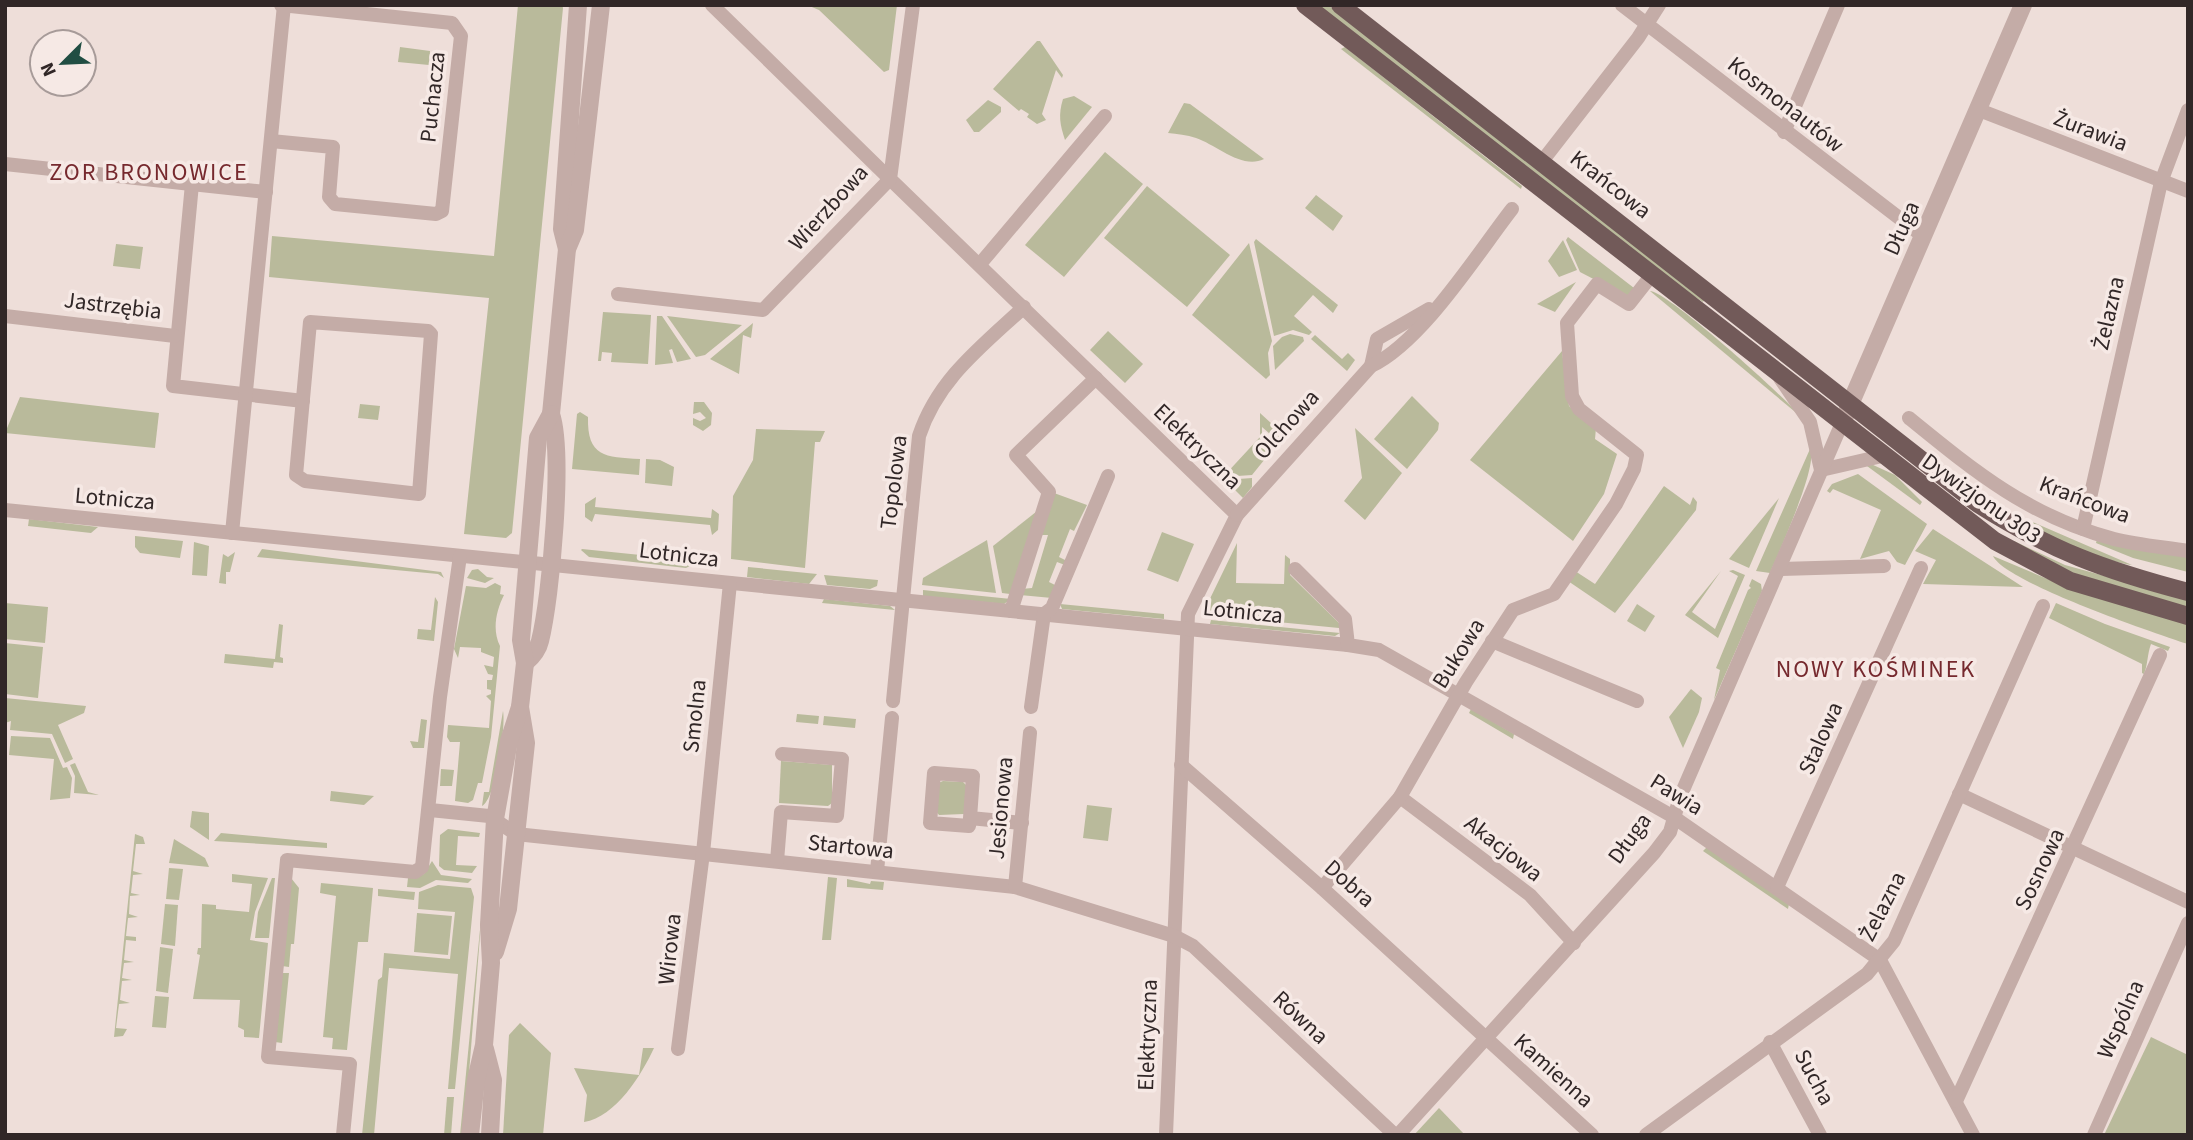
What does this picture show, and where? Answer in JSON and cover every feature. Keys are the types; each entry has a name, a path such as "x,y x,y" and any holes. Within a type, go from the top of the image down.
{"main road":[{"name":"Krańcowa","path":"1305,5 1842,423"},
{"name":"Krańcowa","path":"1340,5 1851,402"},
{"name":"Dywizjonu 303","path":"1851,402 1978,504 2025,534 2085,562 2188,592"},
{"name":"Dywizjonu 303","path":"1842,423 1970,524 2045,570 2090,588 2188,616"}],"street":[{"name":"Puchacza","path":"232,533 283,5 452,23 458,29 461,36 442,211 436,214 335,204 329,197 333,147 271,141"},
{"path":"571,5 573,50"},
{"path":"567,249 562,229 578,5"},
{"path":"525,663 540,644 549,563 557,440 551,414 567,249 575,230 601,5"},
{"name":"Wierzbowa","path":"618,294 763,310 890,180 712,5"},
{"path":"890,180 913,5"},
{"name":"Kosmonautów","path":"1622,5 1924,237"},
{"path":"1547,155 1648,25 1659,5"},
{"path":"1784,132 1838,5"},
{"name":"Długa","path":"1396,1135 1574,943 1670,832 1672,816 2023,5"},
{"name":"Żurawia","path":"1979,110 2188,191"},
{"name":"Żelazna","path":"2083,529 2161,181 2188,110"},
{"path":"980,264 1105,116"},
{"path":"5,164 266,192"},
{"name":"Elektryczna","path":"890,180 1237,515 1193,600 1186,628 1166,1129"},
{"path":"175,336 191,186"},
{"name":"Olchowa","path":"1237,515 1371,366 1390,357 1437,305 1512,209"},
{"name":"Bukowa","path":"1322,888 1400,797 1459,694 1513,610 1554,594 1616,504 1634,468 1637,455 1579,409 1572,396 1567,323 1597,284 1629,304 1651,276"},
{"name":"Olchowa","path":"1371,366 1377,339 1437,305"},
{"name":"Topolowa","path":"893,701 919,436 924,420 946,381 1024,307"},
{"name":"Jastrzębia","path":"5,316 175,336 173,386 245,396"},
{"path":"310,322 428,331 431,334 419,494 304,481 296,475 303,401 310,322"},
{"name":"Krańcowa","path":"1777,374 1810,422 1821,470"},
{"path":"1011,611 1049,492 1016,455 1096,378"},
{"path":"245,396 303,401"},
{"path":"470,1135 475,1080 484,1045 491,963 489,925 495,819 511,733 520,707 525,663 521,640 538,438 551,414"},
{"name":"Krańcowa","path":"1909,418 1985,480 2011,496 2083,529 2117,540 2188,551"},
{"path":"1821,470 1882,456"},
{"path":"1031,707 1044,614 1052,608 1108,476"},
{"name":"Lotnicza","path":"5,510 1348,645"},
{"path":"343,1135 350,1064 268,1057 287,860 415,872 425,863 440,697 460,556"},
{"path":"1781,569 1884,566"},
{"name":"Stalowa","path":"1777,887 1921,568"},
{"path":"1295,569 1345,619 1348,645"},
{"name":"Smolna","path":"703,853 730,583"},
{"name":"Żelazna","path":"1646,1135 1770,1042 1867,974 1880,960 1894,941 2043,606"},
{"path":"1492,641 1637,701"},
{"name":"Pawia","path":"1348,645 1379,650 1672,816 1880,960 1973,1135"},
{"name":"Sosnowa","path":"1956,1101 2160,655"},
{"path":"491,963 508,909 526,743 520,707"},
{"path":"877,872 892,718"},
{"name":"Jesionowa","path":"1016,887 1030,733"},
{"path":"777,861 781,812 837,816 842,759 782,754"},
{"name":"Dobra","path":"1181,765 1322,888 1486,1039"},
{"path":"934,773 973,776 970,818 969,827 930,823 934,773"},
{"path":"1959,794 2188,902"},
{"name":"Akacjowa","path":"1400,797 1530,895 1574,943"},
{"path":"430,810 495,819 516,834"},
{"path":"970,818 1022,822"},
{"name":"Startowa","path":"516,834 1016,887 1174,936"},
{"name":"Wirowa","path":"678,1049 703,853"},
{"name":"Wspólna","path":"2094,1135 2188,923"},
{"name":"Równa","path":"1174,936 1193,946 1396,1135"},
{"name":"Kamienna","path":"1486,1039 1592,1135"},
{"name":"Sucha","path":"1770,1042 1820,1135"},
{"path":"484,1045 493,1080 489,1135"},
{"path":"1166,1129 1179,1135"}],"green space":[{"path":"518,5 562,5 563,8 512,533 506,538 464,534 489,298 269,277 272,236 494,256"},
{"path":"807,5 897,5 889,70 884,72 819,10"},
{"path":"1315,5 1328,5 1705,299 1703,302 1672,282"},
{"path":"1037,41 1040,41 1063,75 1062,78 1056,70 1042,114 1046,120 1037,124 1027,117 1029,114 1021,109 1019,111 993,89"},
{"path":"400,47 430,51 429,65 398,62"},
{"path":"1345,47 1522,186 1521,189 1341,49"},
{"path":"1074,96 1092,107 1065,140 1060,120 1061,105 1063,99"},
{"path":"988,100 1001,107 1001,112 979,132 974,132 966,120"},
{"path":"1184,103 1190,104 1264,159 1256,162 1238,159 1196,138 1168,133"},
{"path":"1105,152 1143,184 1064,277 1025,245"},
{"path":"1147,186 1230,255 1187,307 1104,238"},
{"path":"1316,195 1343,216 1333,231 1305,208"},
{"path":"1568,237 1634,288 1628,297 1580,272 1566,240"},
{"path":"1256,239 1338,305 1333,313 1313,295 1294,316 1312,332 1309,335 1293,330 1274,336 1254,242"},
{"path":"1563,240 1577,270 1559,277 1548,261"},
{"path":"1249,243 1272,341 1268,353 1270,375 1266,379 1192,315"},
{"path":"116,244 143,247 140,269 113,266"},
{"path":"1576,282 1555,312 1537,304"},
{"path":"1650,291 1679,308 1701,326 1800,416"},
{"path":"603,312 651,315 648,364 611,362 612,353 602,352 601,361 598,361"},
{"path":"657,316 662,316 691,359 677,362 672,349 669,350 673,363 655,365"},
{"path":"667,316 742,325 705,355 696,357"},
{"path":"753,323 751,338 743,335 739,374 710,359"},
{"path":"1108,331 1143,364 1125,383 1090,350"},
{"path":"1290,334 1303,337 1304,341 1275,370 1273,346 1282,337"},
{"path":"1315,335 1342,359 1348,353 1355,360 1347,371 1311,339"},
{"path":"1562,351 1569,406 1596,428 1595,439 1617,454 1604,494 1573,541 1470,460"},
{"path":"1412,396 1439,423 1438,430 1407,469 1374,439"},
{"path":"20,397 159,413 155,448 5,433"},
{"path":"694,402 704,402 712,413 711,425 703,431 693,425 693,418 700,421 706,418 700,412 693,414"},
{"path":"360,404 380,406 378,420 358,418"},
{"path":"580,412 588,417 591,440 595,447 608,455 640,459 639,475 572,469 577,414"},
{"path":"1260,413 1284,435 1278,441 1262,427 1262,434 1273,449 1252,475 1223,477 1260,437"},
{"path":"1355,428 1402,473 1365,520 1344,501 1362,478"},
{"path":"756,429 825,431 820,442 815,442 805,568 731,559 733,496 753,460"},
{"path":"1810,449 1809,472 1804,489 1770,573 1756,571"},
{"path":"646,459 660,460 674,467 672,486 645,483"},
{"path":"1871,464 1895,475 1922,502 1920,505 1867,466"},
{"path":"1858,474 1927,524 1905,565 1897,562 1889,551 1860,559 1881,510 1833,489 1830,493 1827,491 1832,484"},
{"path":"1252,478 1252,487 1243,498 1225,480"},
{"path":"1664,486 1690,505 1693,497 1697,502 1696,510 1615,613 1568,581 1575,571 1595,584"},
{"path":"1054,493 1087,505 1074,531 1070,529 1059,557 1067,561 1065,565 1057,562 1049,582 1057,586 1052,598 1020,595 1021,589 1032,588 1048,535 1039,535"},
{"path":"596,497 595,507 711,518 712,509 719,514 718,530 712,535 710,525 595,514 592,522 585,517 585,504"},
{"path":"1779,498 1749,568 1729,559"},
{"path":"1041,508 1010,594 1002,593 993,546"},
{"path":"2014,514 2132,565 2105,559 2069,545 2035,529"},
{"path":"29,519 98,527 91,533 28,526"},
{"path":"1933,529 2023,587 1923,584 1936,560 1915,551"},
{"path":"1162,532 1194,544 1178,582 1147,570"},
{"path":"135,536 183,541 180,558 140,553 135,547"},
{"path":"2097,539 2188,556 2188,572 2133,558 2096,543"},
{"path":"987,540 996,593 922,585 923,578"},
{"path":"2014,541 2065,565 2188,599 2188,609 2066,571 2012,544"},
{"path":"194,542 209,546 207,576 192,575"},
{"path":"1237,543 1236,583 1284,584 1285,555 1290,559 1290,575 1339,623 1339,628 1205,615 1204,611"},
{"path":"262,549 441,572 444,578 438,574 257,557"},
{"path":"581,550 699,561 686,568 589,557"},
{"path":"235,552 230,572 226,572 226,584 219,583 223,554 228,557"},
{"path":"1993,556 2078,592 2188,623 2188,644 2051,592 2003,567"},
{"path":"748,567 817,574 809,584 747,577"},
{"path":"478,569 487,577 494,578 485,583 467,578 472,570"},
{"path":"1721,571 1692,612 1715,629 1738,576 1729,571 1745,575 1718,638 1685,615"},
{"path":"824,575 878,580 877,586 870,589 827,585"},
{"path":"1752,579 1761,584 1762,591 1714,700 1720,670 1716,668 1751,588 1749,586"},
{"path":"495,583 501,586 500,594 504,595 496,621 500,646 491,737 482,783 478,783 473,800 468,803 455,801 460,742 450,742 447,737 448,725 489,728 491,701 486,696 491,694 491,690 487,689 487,680 492,680 493,675 488,674 484,665 493,667 494,657 481,652 481,648 460,647 458,658 454,649 466,586 486,588"},
{"path":"923,590 1011,599 1004,604 923,596"},
{"path":"435,597 438,602 434,641 417,639 418,629 431,630"},
{"path":"824,599 890,606 895,610 822,603"},
{"path":"5,603 48,607 45,643 5,639"},
{"path":"2056,603 2170,647 2168,651 2151,644 2144,674 2142,664 2049,618"},
{"path":"1060,604 1164,614 1164,619 1062,609"},
{"path":"1637,604 1655,616 1645,632 1627,621"},
{"path":"1211,620 1340,633 1335,636 1210,624"},
{"path":"279,624 283,625 280,657 283,658 283,663 274,662 273,668 224,663 225,654 275,659"},
{"path":"5,643 43,647 38,698 5,694"},
{"path":"1691,689 1702,698 1699,712 1683,748 1669,717"},
{"path":"5,698 86,706 84,713 58,725 73,759 65,763 52,734 10,730 11,721 5,723"},
{"path":"1471,709 1514,734 1513,739 1469,713"},
{"path":"503,711 496,777 487,801 482,806 484,792 489,792"},
{"path":"797,714 819,716 818,724 796,722"},
{"path":"824,716 856,719 855,728 823,725"},
{"path":"421,719 427,720 424,748 413,748 410,741 418,742"},
{"path":"11,736 50,738 63,768 67,767 72,778 70,798 50,800 54,759 9,755"},
{"path":"781,761 832,765 832,803 828,806 779,803"},
{"path":"75,763 88,792 99,795 74,793 75,776 70,765"},
{"path":"441,769 454,770 452,786 440,786"},
{"path":"963,782 967,786 964,814 939,815 936,811 938,783"},
{"path":"331,791 374,796 364,805 330,801"},
{"path":"1087,805 1112,808 1108,841 1083,838"},
{"path":"192,811 209,813 209,840 190,827"},
{"path":"448,829 480,833 479,837 458,836 456,865 477,866 472,873 444,870 439,866 440,835"},
{"path":"221,833 327,843 327,848 214,841"},
{"path":"135,834 143,837 145,844 136,844 133,871 143,874 133,875 131,893 140,895 130,896 129,914 138,917 128,918 126,936 136,937 136,941 126,940 124,960 134,962 124,963 122,978 132,980 122,981 120,1000 130,1003 119,1004 116,1028 127,1029 123,1036 114,1037"},
{"path":"174,839 205,858 209,867 169,863"},
{"path":"1707,847 1789,904 1788,909 1703,851"},
{"path":"432,861 441,875 472,879 468,883 436,880 420,888 407,887 408,878 424,874"},
{"path":"169,868 183,869 179,900 166,899"},
{"path":"232,874 268,878 255,912 250,940 268,943 259,1038 244,1037 244,1030 238,1027 240,1000 193,999 200,955 197,954 198,948 201,948 202,904 216,905 216,909 249,912 252,884 232,882"},
{"path":"828,877 837,878 831,940 822,940"},
{"path":"272,878 275,878 269,938 255,938 258,912"},
{"path":"291,878 299,888 289,967 282,966"},
{"path":"847,879 870,884 871,881 884,882 883,890 847,887"},
{"path":"321,883 373,888 368,942 358,942 347,1050 332,1049 333,1038 323,1037 336,896 320,893"},
{"path":"438,885 471,888 474,897 455,1089 448,1089 458,974 389,968 374,1135 362,1135 378,980 382,977 384,953 450,959 455,912 418,909 419,892"},
{"path":"378,889 415,892 414,900 378,896"},
{"path":"483,899 464,1135 460,1135"},
{"path":"165,904 178,905 175,946 161,944"},
{"path":"417,913 452,916 448,955 414,952"},
{"path":"160,947 173,949 168,993 156,991"},
{"path":"282,973 289,973 282,1043 275,1042"},
{"path":"155,996 169,997 166,1028 152,1027"},
{"path":"520,1023 551,1053 543,1135 503,1135 509,1035"},
{"path":"2151,1037 2188,1055 2188,1135 2104,1135"},
{"path":"643,1048 654,1048 642,1070 635,1082 607,1112 584,1122 587,1095 574,1068 639,1075"},
{"path":"447,1097 454,1097 451,1135 444,1135"},
{"path":"1439,1108 1465,1135 1414,1135"}],"district":[{"name":"ZOR BRONOWICE","path":"149,172"},
{"name":"NOWY KOŚMINEK","path":"1876,669"}]}
